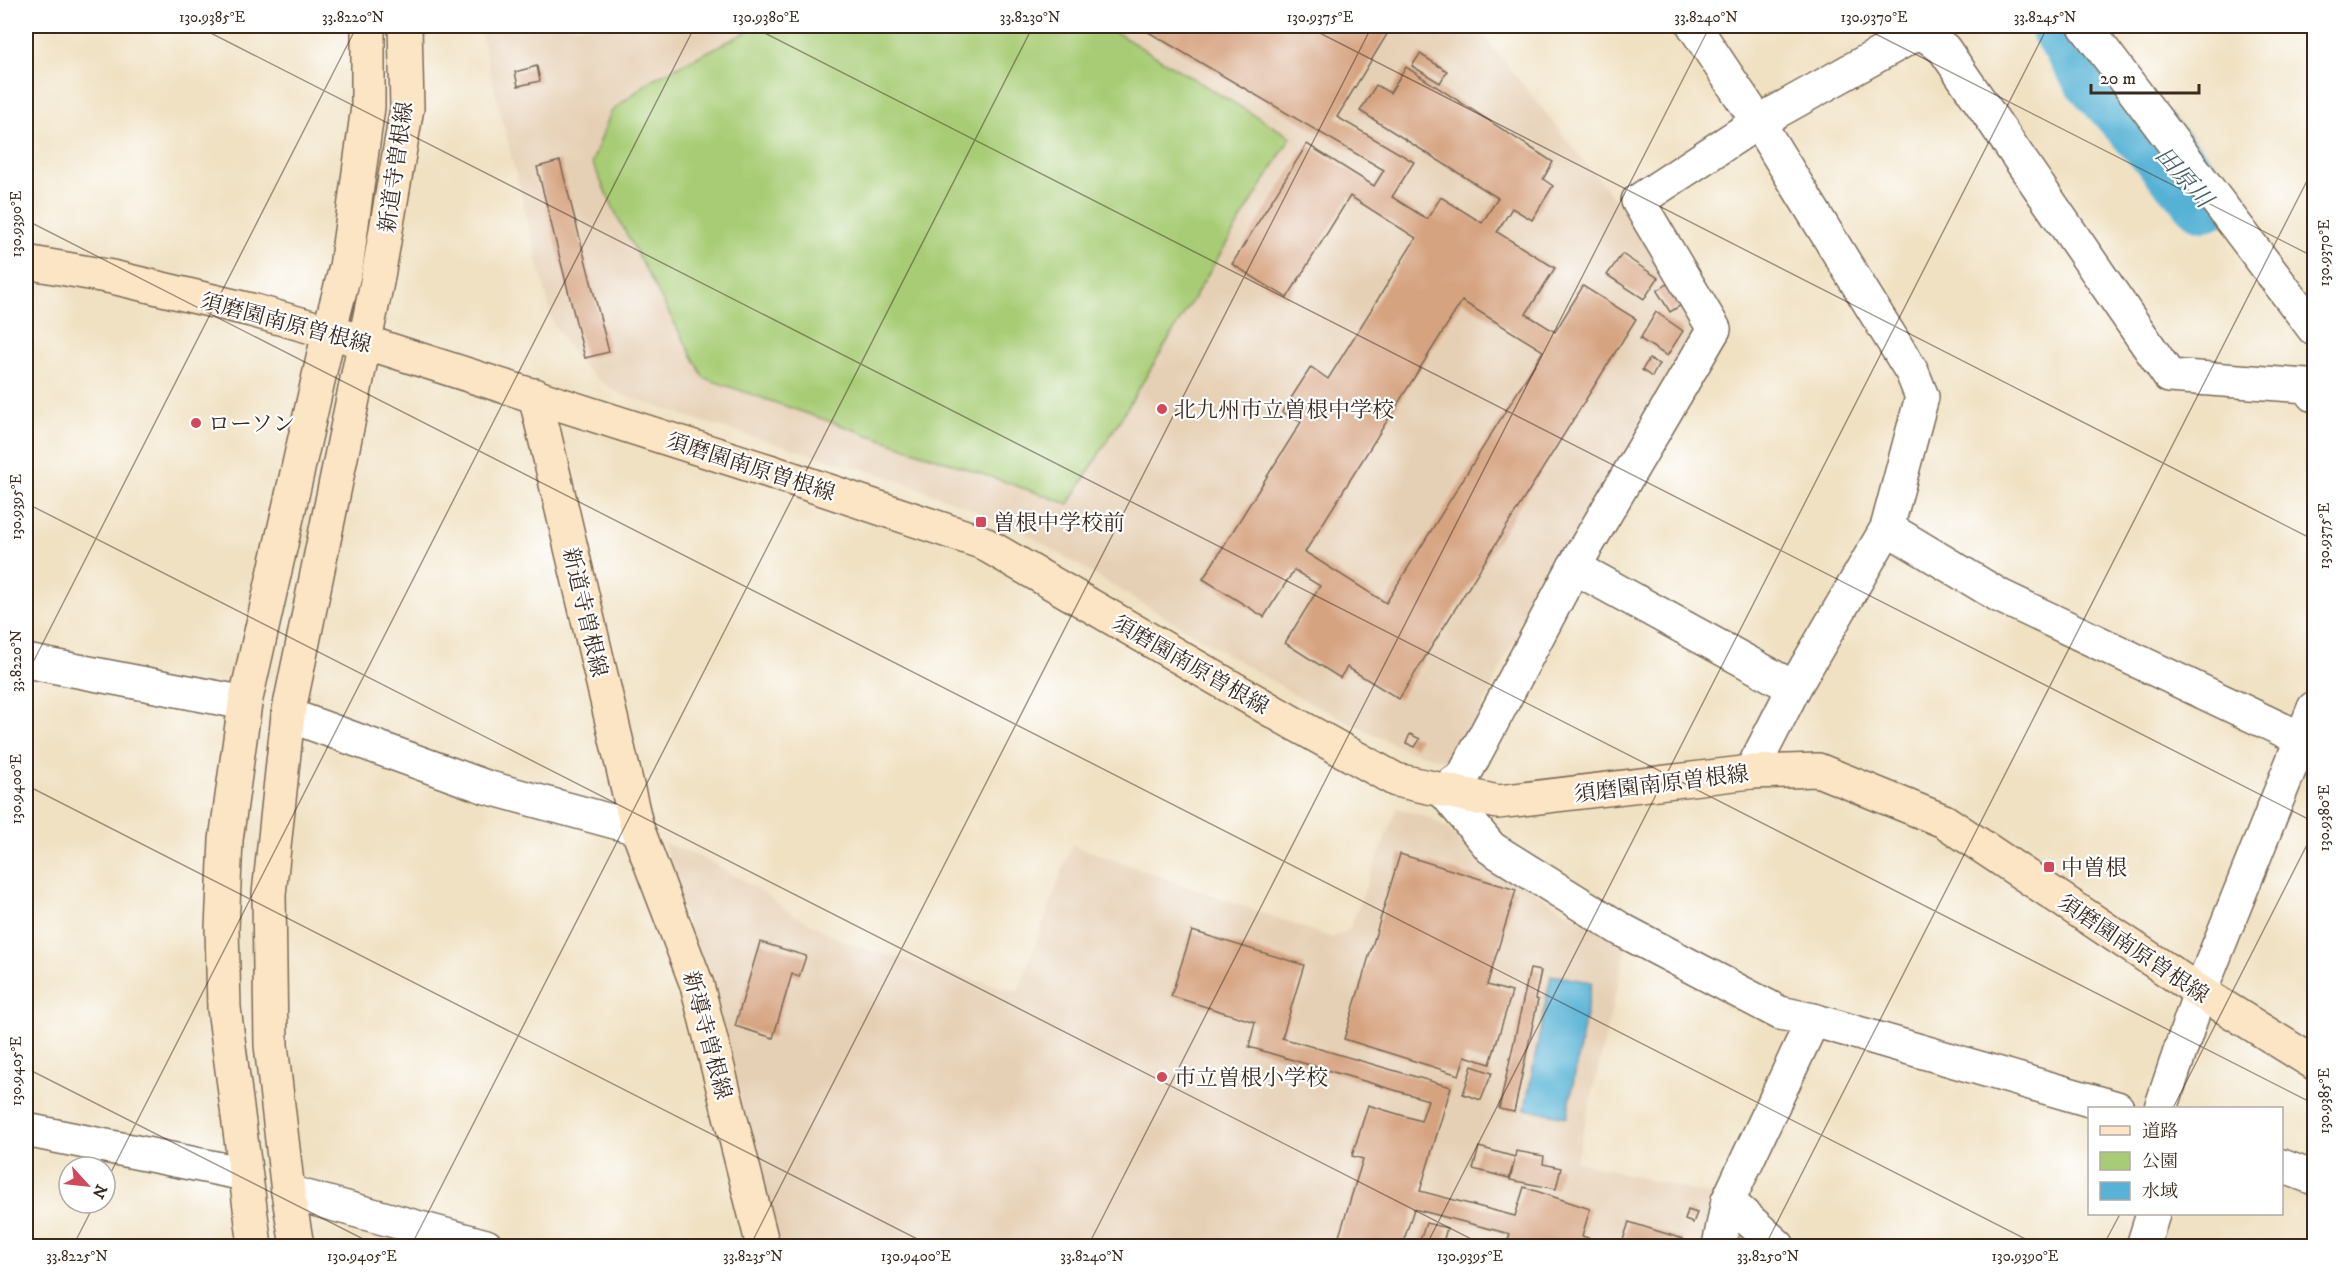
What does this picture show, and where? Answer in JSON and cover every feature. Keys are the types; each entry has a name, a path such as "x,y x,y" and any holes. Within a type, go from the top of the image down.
{"main road":[{"name":"新道寺曽根線","path":"255,1246 224,1008 222,928 226,840 245,702 329,332 346,267 368,107 368,26"},
{"name":"新道寺曽根線","path":"297,1246 288,1192 271,1045 269,894 288,715 365,342 407,108 405,26"},
{"name":"須磨園南原曽根線","path":"26,262 112,277 251,310 365,342 535,395 981,542 1396,780 1498,802 1751,772 1818,770 1944,820 2200,992 2314,1063"},
{"name":"新道寺曽根線","path":"535,395 637,828"},
{"name":"新導寺曽根線","path":"637,828 697,985 763,1246"}],"street":[{"path":"1694,26 1758,122 1912,372 1922,397 1887,528 1794,688 1751,772"},
{"path":"2085,26 2314,329"},
{"path":"2114,1107 1780,1012 1622,930 1491,848 1443,790 1462,777 1574,567 1714,329 1638,201 1758,122 1921,27 1944,49 2169,376 2307,386 2314,395"},
{"path":"1887,528 2000,596 2304,753"},
{"path":"1574,567 1794,688"},
{"path":"26,661 245,702"},
{"path":"2161,1107 2200,992 2304,753 2314,708"},
{"path":"288,715 486,787 637,828"},
{"path":"1719,1246 1728,1201 1813,1020"},
{"path":"26,1130 245,1174"},
{"path":"2283,1166 2314,1178"},
{"path":"288,1192 486,1246"},
{"path":"1728,1201 1778,1246"},
{"path":"2144,1246 2153,1215"}],"shaded area":[{"name":"北九州市立曽根中学校","path":"479,26 1476,26 1620,206 1708,329 1508,652 1457,764 1403,749 1297,696 1028,535 960,504 886,476 710,424 620,394 596,378 577,360 553,323"},
{"name":"市立曽根小学校","path":"1397,808 1433,819 1553,904 1627,946 1576,1161 1717,1197 1710,1246 774,1246 664,843 705,859 762,892 789,912 856,946 1018,992 1072,845 1332,938 1349,930"}],"green space":[{"path":"759,26 1105,26 1291,137 1069,504 704,378 618,218 592,162 611,112 651,80"}],"water":[{"path":"1551,975 1592,982 1567,1117 1525,1109"}],"building":[{"path":"1138,26 1392,26 1337,117 1414,162 1392,197 1427,219 1441,197 1482,223 1498,198 1360,111 1376,85 1390,93 1406,67 1553,162 1543,179 1553,186 1532,220 1512,208 1497,232 1555,268 1526,314 1555,332 1583,286 1636,319 1399,699 1347,667 1340,678 1285,643 1320,586 1294,570 1264,617 1203,579 1301,422 1282,412 1311,367 1328,379 1416,238 1350,196 1287,298 1232,264 1307,144 1374,186 1384,170","holes":["1462,301 1543,351 1386,603 1305,552"]},
{"path":"1420,54 1447,71 1440,83 1412,66"},
{"path":"537,66 540,81 518,86 515,72"},
{"path":"560,161 609,352 585,358 537,167"},
{"path":"1622,254 1658,278 1644,299 1607,275"},
{"path":"1669,283 1683,304 1670,312 1657,291"},
{"path":"1656,312 1683,331 1667,356 1640,339"},
{"path":"1649,359 1659,364 1652,377 1642,370"},
{"path":"1410,734 1420,739 1415,747 1406,743"},
{"path":"1400,854 1516,890 1487,985 1512,992 1490,1064 1465,1056 1459,1075 1344,1039"},
{"path":"1192,931 1304,965 1282,1038 1451,1087 1420,1191 1515,1216 1524,1187 1590,1209 1582,1236 1613,1246 1506,1246 1510,1234 1414,1209 1402,1246 1336,1246 1363,1159 1352,1156 1368,1105 1421,1121 1428,1100 1249,1047 1255,1022 1171,996"},
{"path":"760,942 806,956 799,977 792,974 773,1038 735,1026"},
{"path":"1530,969 1541,971 1535,999 1538,1000 1514,1112 1499,1109"},
{"path":"1472,1066 1492,1073 1481,1100 1463,1094"},
{"path":"1479,1147 1515,1157 1516,1151 1544,1156 1543,1164 1561,1168 1556,1189 1510,1180 1515,1159 1509,1178 1473,1169"},
{"path":"1688,1210 1697,1213 1693,1223 1685,1220"},
{"path":"1629,1222 1683,1239 1681,1246 1621,1246"},
{"path":"1426,1223 1447,1228 1442,1246 1418,1246"}],"waterway":[{"name":"田原川","path":"2062,26 2094,76 2204,199"}],"place":[{"name":"北九州市立曽根中学校","path":"1162,409"},
{"name":"ローソン","path":"196,423"},
{"name":"曽根中学校前","path":"981,522"},
{"name":"中曽根","path":"2049,867"},
{"name":"市立曽根小学校","path":"1162,1077"}]}
